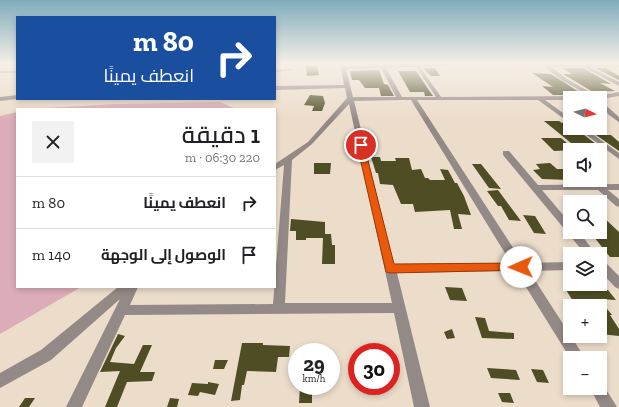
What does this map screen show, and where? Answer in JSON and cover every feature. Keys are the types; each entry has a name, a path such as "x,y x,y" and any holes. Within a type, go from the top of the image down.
{"street":[{"path":"346,82 422,407"},
{"path":"391,82 400,99"},
{"path":"428,82 440,99"},
{"path":"568,82 584,91"},
{"path":"276,88 347,86"},
{"path":"607,96 619,94"},
{"path":"0,99 16,97"},
{"path":"539,98 563,116"},
{"path":"276,167 310,143 350,99 563,98"},
{"path":"413,99 574,351"},
{"path":"607,110 619,120"},
{"path":"590,135 619,156"},
{"path":"506,153 563,221"},
{"path":"279,309 288,159"},
{"path":"535,188 600,187 619,204"},
{"path":"607,187 619,187"},
{"path":"579,239 585,247"},
{"path":"390,269 563,266"},
{"path":"607,272 619,284"},
{"path":"0,381 46,355 125,288"},
{"path":"74,407 132,288"},
{"path":"121,310 399,308"},
{"path":"601,395 609,407"}],"shaded area":[{"path":"220,102 234,108 47,108 116,104"},
{"path":"16,112 16,288 79,288 0,334 0,116"}],"building":[{"path":"360,82 383,82 384,84 388,85 394,96 381,96 379,88 365,88"},
{"path":"404,82 423,82 433,96 425,96 424,92 410,92"},
{"path":"545,82 563,82 577,91 563,91 563,95 553,95 542,86 553,87"},
{"path":"576,82 607,82 611,84 600,83 615,91 591,91"},
{"path":"310,95 323,96 325,103 322,111 312,111 314,106 304,105"},
{"path":"544,121 563,122 563,135 584,135 595,143 571,143"},
{"path":"596,135 611,135 619,142 619,151"},
{"path":"541,138 561,138 567,143 563,143 563,151 554,151"},
{"path":"371,157 380,157 381,161 396,161 395,158 409,158 412,170 421,169 425,178 430,180 445,180 440,169 448,170 464,196 471,215 458,214 462,229 454,229 450,210 415,212 413,204 401,204 393,185 380,184 378,173 376,173"},
{"path":"314,163 331,163 330,174 314,174"},
{"path":"550,163 557,169 563,169 563,180 542,179 533,170 540,169 536,164"},
{"path":"472,164 481,164 501,189 489,188"},
{"path":"498,190 521,221 509,220 501,206 498,206 487,191"},
{"path":"523,215 535,216 546,234 534,233"},
{"path":"291,219 325,222 325,234 331,234 332,245 335,245 335,264 322,264 323,238 306,238 306,240 296,240 296,231 290,231"},
{"path":"607,221 619,232 619,257 610,257 607,253 607,247 602,247 596,239 607,239"},
{"path":"445,287 462,288 467,301 450,300"},
{"path":"607,290 616,300 607,299 572,299 567,291"},
{"path":"607,309 619,329 619,336 607,335"},
{"path":"475,317 485,318 489,331 514,333 514,339 482,338"},
{"path":"452,329 455,338 447,339 444,332"},
{"path":"118,334 125,336 116,348 110,362 134,364 143,345 152,345 140,372 155,372 152,381 127,382 117,407 105,407 120,371 100,372"},
{"path":"242,343 263,343 263,345 288,346 288,357 278,357 276,372 247,371 244,385 242,385 240,400 231,401"},
{"path":"215,360 228,360 224,369 213,369"},
{"path":"487,368 516,370 520,380 491,378"},
{"path":"531,369 543,370 549,383 537,382"},
{"path":"208,382 219,384 215,395 200,392 198,396 188,395 192,383 208,384"},
{"path":"498,393 510,393 514,403 502,402"},
{"path":"299,395 312,395 312,403 299,403"},
{"path":"25,398 35,398 29,407 19,407"},
{"path":"170,398 179,399 177,407 167,407"}],"route":[{"path":"361,145 390,269 521,267"}]}
